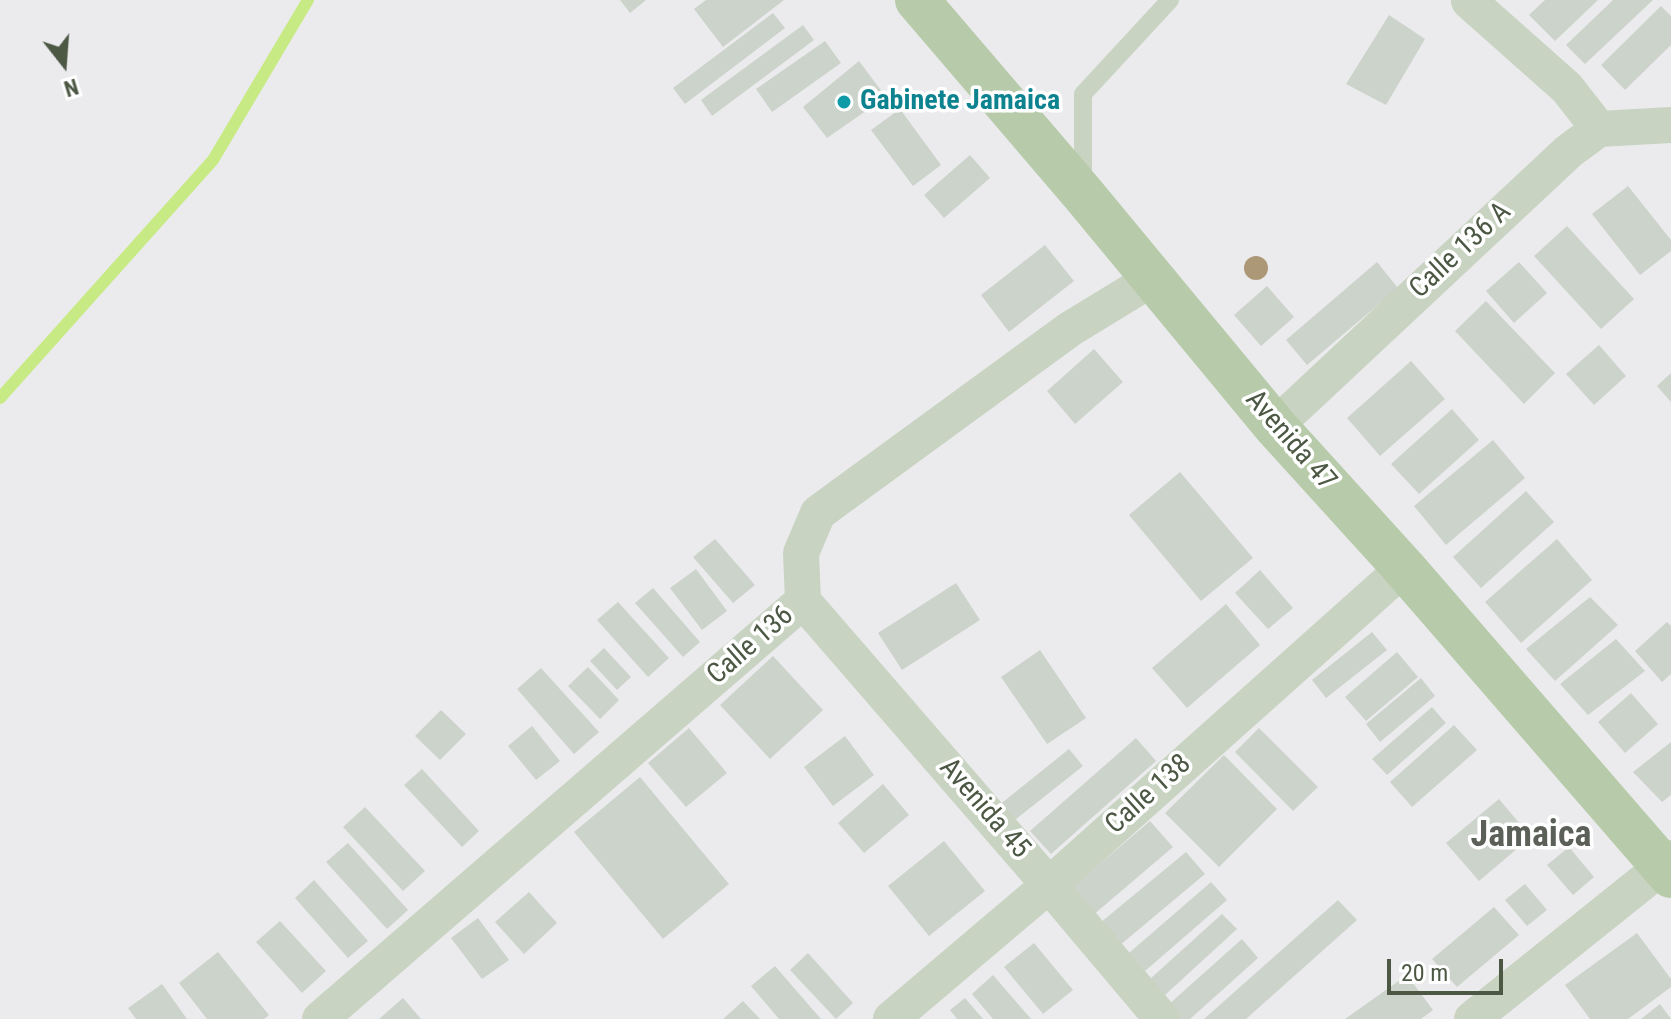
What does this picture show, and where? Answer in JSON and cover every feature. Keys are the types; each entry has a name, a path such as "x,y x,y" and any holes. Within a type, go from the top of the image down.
{"main road":[{"name":"Avenida 47","path":"917,0 1275,426 1668,866"}],"street":[{"path":"1469,1 1567,88 1599,129 1671,125"},
{"name":"Calle 136 A","path":"1275,426 1526,190 1599,129"},
{"name":"Calle 136","path":"320,1019 803,601 801,553 818,513 1070,329 1152,279"},
{"name":"Calle 138","path":"891,1019 1049,885 1404,568"},
{"name":"Avenida 45","path":"803,601 1162,1019"},
{"path":"1472,1019 1668,866"}],"lane":[{"path":"1083,194 1083,94 1170,0"}],"building":[{"path":"620,0 646,0 630,13"},
{"path":"706,0 784,0 723,47 694,9"},
{"path":"1545,0 1598,0 1555,41 1529,15"},
{"path":"1613,0 1653,0 1585,64 1566,45"},
{"path":"1661,6 1671,16 1671,45 1625,90 1601,65"},
{"path":"773,13 785,28 685,104 673,88"},
{"path":"1389,15 1425,39 1386,105 1346,84"},
{"path":"803,25 814,40 712,116 701,100"},
{"path":"825,41 841,63 772,112 756,89"},
{"name":"Gabinete Jamaica","path":"859,61 886,97 827,138 803,107"},
{"path":"900,109 941,165 913,186 871,130"},
{"path":"970,155 990,178 944,218 924,195"},
{"path":"1628,186 1671,240 1671,251 1640,275 1592,214"},
{"path":"1567,226 1634,299 1601,329 1534,256"},
{"path":"1045,245 1074,281 1009,332 981,295"},
{"path":"1377,262 1398,288 1307,365 1286,340"},
{"path":"1519,262 1547,293 1514,323 1486,291"},
{"path":"1267,286 1294,317 1261,346 1234,315"},
{"path":"1486,301 1555,373 1524,404 1455,331"},
{"path":"1599,345 1626,376 1594,405 1566,374"},
{"path":"1094,349 1123,382 1075,424 1047,391"},
{"path":"1411,361 1445,399 1380,456 1347,418"},
{"path":"1671,373 1671,402 1657,386"},
{"path":"1452,409 1479,440 1419,494 1391,464"},
{"path":"1493,440 1525,478 1446,545 1414,506"},
{"path":"1180,472 1253,558 1201,601 1129,515"},
{"path":"1526,491 1554,522 1481,588 1453,557"},
{"path":"715,539 755,585 733,603 693,557"},
{"path":"1557,539 1592,580 1521,643 1485,602"},
{"path":"696,569 727,611 702,630 670,588"},
{"path":"1260,570 1293,608 1268,629 1235,593"},
{"path":"956,583 980,620 902,670 878,633"},
{"path":"653,588 700,642 683,657 635,603"},
{"path":"1590,597 1618,625 1555,681 1526,649"},
{"path":"618,602 669,658 648,677 597,620"},
{"path":"1226,604 1260,645 1187,708 1152,668"},
{"path":"1667,622 1671,626 1671,674 1662,682 1635,651"},
{"path":"1372,632 1387,650 1326,698 1312,680"},
{"path":"1616,639 1645,671 1588,715 1560,684"},
{"path":"604,648 631,677 617,690 590,661"},
{"path":"1040,650 1086,718 1047,744 1001,677"},
{"path":"1397,652 1418,677 1366,721 1345,697"},
{"path":"773,656 823,710 770,759 720,705"},
{"path":"588,667 619,700 600,719 568,686"},
{"path":"541,668 599,732 574,754 517,689"},
{"path":"1421,678 1435,696 1380,742 1366,724"},
{"path":"1631,693 1658,724 1625,753 1598,722"},
{"path":"1432,707 1446,723 1387,775 1372,759"},
{"path":"441,710 466,734 440,760 415,736"},
{"path":"1454,725 1477,750 1412,807 1390,782"},
{"path":"532,726 560,761 536,780 508,746"},
{"path":"689,728 727,773 686,807 648,763"},
{"path":"1259,728 1318,787 1293,811 1235,752"},
{"path":"845,736 874,775 833,806 804,767"},
{"path":"1136,738 1156,761 1051,854 1030,831"},
{"path":"1671,742 1671,795 1662,802 1633,772"},
{"path":"1069,749 1083,766 1006,827 993,810"},
{"path":"1224,755 1277,809 1219,867 1165,813"},
{"path":"422,769 479,831 462,847 404,785"},
{"path":"640,777 729,884 663,939 574,832"},
{"path":"883,784 909,815 864,853 838,823"},
{"path":"1499,799 1531,837 1479,881 1446,843"},
{"path":"365,807 425,871 403,891 343,827"},
{"path":"1150,821 1173,847 1092,916 1069,890"},
{"path":"944,841 985,891 929,936 888,886"},
{"path":"348,843 408,910 387,929 326,862"},
{"path":"1569,847 1594,877 1573,895 1547,865"},
{"path":"1186,852 1205,874 1119,946 1100,923"},
{"path":"314,880 368,941 348,958 295,898"},
{"path":"1211,882 1227,900 1145,971 1129,953"},
{"path":"1525,884 1547,910 1527,926 1505,900"},
{"path":"529,892 557,923 524,954 495,922"},
{"path":"1338,900 1357,920 1246,1019 1204,1019"},
{"path":"1494,907 1519,935 1457,987 1432,959"},
{"path":"1222,914 1237,929 1165,995 1150,979"},
{"path":"478,918 509,960 482,979 451,938"},
{"path":"280,921 326,971 302,993 256,942"},
{"path":"1637,933 1671,979 1671,987 1628,1019 1590,1019 1565,985"},
{"path":"1242,939 1258,958 1190,1019 1180,1019 1168,1005"},
{"path":"1034,943 1073,990 1043,1014 1004,967"},
{"path":"218,952 269,1015 264,1019 207,1019 179,983"},
{"path":"808,953 853,1003 836,1019 790,970"},
{"path":"775,966 821,1019 779,1019 751,986"},
{"path":"993,975 1031,1019 993,1019 972,994"},
{"path":"1407,975 1433,1010 1421,1019 1345,1019"},
{"path":"162,984 187,1019 136,1019 128,1008"},
{"path":"403,998 421,1019 379,1019"},
{"path":"965,998 983,1019 957,1019 950,1010"},
{"path":"743,1001 760,1019 723,1019"},
{"path":"1660,1004 1671,1019 1641,1019"}],"waterway":[{"path":"0,398 213,160 308,0"}],"place":[{"name":"Gabinete Jamaica","path":"844,102"}],"district":[{"name":"Jamaica","path":"1531,837"}]}
